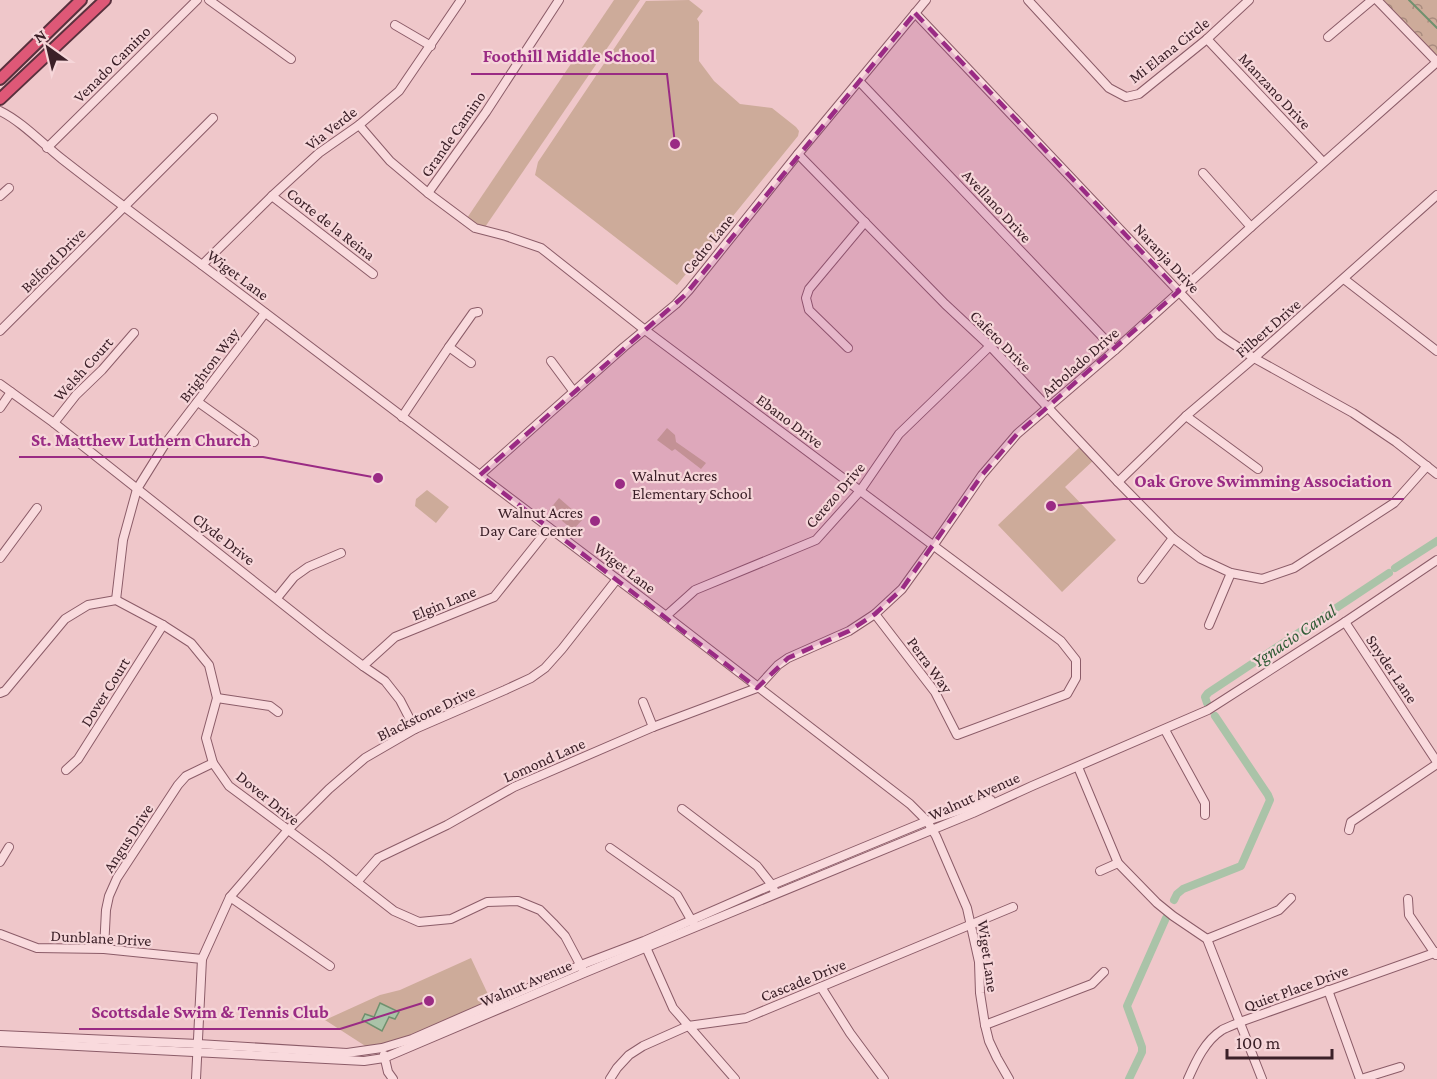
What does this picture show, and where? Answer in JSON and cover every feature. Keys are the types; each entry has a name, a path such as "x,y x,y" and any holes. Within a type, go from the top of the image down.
{"highway":[{"path":"0,79 81,0"},
{"path":"0,99 105,0"}],"street":[{"name":"Venado Camino","path":"47,148 197,0"},
{"path":"208,0 291,59"},
{"name":"Via Verde","path":"202,265 319,153 359,125 399,91 461,0"},
{"name":"Grande Camino","path":"428,193 486,112 559,0"},
{"name":"Cedro Lane","path":"480,475 676,304 926,0"},
{"name":"Mi Elana Circle","path":"1028,0 1109,88 1126,97 1139,94 1207,39 1250,0"},
{"path":"1328,37 1372,0"},
{"path":"1377,0 1437,62"},
{"name":"Naranja Drive","path":"915,13 1220,335 1254,358 1353,413 1396,442 1437,474"},
{"path":"395,25 431,46"},
{"name":"Manzano Drive","path":"1207,39 1323,162"},
{"name":"Arbolado Drive","path":"757,688 778,665 788,658 849,632 875,614 902,589 982,475 1017,434 1115,350 1437,62"},
{"name":"Avellano Drive","path":"860,81 1115,350"},
{"name":"Wiget Lane","path":"0,111 124,208 666,616 910,804 927,821 932,830 967,908 979,962 980,993 985,1025 993,1049 1009,1079"},
{"name":"Belford Drive","path":"0,331 213,118"},
{"name":"Ebano Drive","path":"359,125 390,161 428,193 475,228 541,248 645,330 1061,641 1076,660 1076,678 1067,694 957,735"},
{"name":"Cafeto Drive","path":"798,154 945,304 990,346 1173,538 1200,559 1232,573 1262,579 1294,568 1394,503 1427,466"},
{"path":"1203,172 1251,227"},
{"path":"0,196 9,188"},
{"name":"Filbert Drive","path":"1118,482 1186,416 1437,195"},
{"name":"Corte de la Reina","path":"272,196 373,273"},
{"path":"848,348 809,310 806,298 809,289 865,222"},
{"path":"1344,279 1437,351"},
{"path":"402,417 473,313 478,312"},
{"name":"Brighton Way","path":"116,600 123,540 137,489 165,444 265,313"},
{"name":"Welsh Court","path":"54,423 76,395 102,370 134,333"},
{"name":"Cerezo Drive","path":"666,616 695,590 816,540 861,491 899,434 990,346"},
{"path":"449,347 471,363"},
{"path":"551,362 574,392"},
{"name":"Clyde Drive","path":"0,384 54,423 385,681 400,700 415,729"},
{"path":"0,408 10,392"},
{"path":"198,402 254,442"},
{"path":"1186,416 1258,469"},
{"path":"0,558 37,508"},
{"name":"Elgin Lane","path":"363,666 395,637 494,597 549,528"},
{"path":"1142,579 1173,538"},
{"path":"277,598 294,577 308,567 341,553"},
{"name":"Walnut Avenue","path":"693,924 775,894 932,830 1165,730 1216,705 1437,560"},
{"path":"1209,625 1232,573"},
{"name":"Blackstone Drive","path":"196,1079 202,959 230,897 287,831 329,789 365,758 415,729 531,678 545,668 617,579"},
{"path":"0,693 5,691 65,619 88,605 116,600"},
{"name":"Dover Drive","path":"116,600 191,643 209,665 217,698 206,738 213,763 229,786 394,911 419,922 451,919 487,902 518,901 540,910 553,923 565,936 583,969"},
{"name":"Perra Way","path":"875,614 935,692 957,735"},
{"name":"Snyder Lane","path":"1344,622 1437,763"},
{"name":"Dover Court","path":"66,770 78,759 163,625"},
{"name":"Lomond Lane","path":"357,882 378,858 447,825 514,787 653,727 757,688"},
{"path":"217,698 270,706 278,712"},
{"path":"644,702 653,727"},
{"path":"1165,730 1205,803 1205,815"},
{"name":"Angus Drive","path":"104,949 106,910 117,878 178,785 186,776 213,763"},
{"path":"1349,830 1351,822 1437,763"},
{"path":"1078,766 1118,863 1157,903 1207,939 1263,1079"},
{"name":"Walnut Avenue","path":"0,1042 347,1053 382,1048 412,1039 645,945 772,885 927,821 1032,786"},
{"path":"682,809 757,866 772,885 775,894"},
{"path":"0,862 9,847"},
{"path":"610,848 677,895 693,924"},
{"path":"1100,871 1118,863"},
{"path":"230,897 330,966"},
{"path":"1207,939 1279,910 1291,898"},
{"path":"1408,899 1409,915 1436,954"},
{"name":"Cascade Drive","path":"610,1079 629,1055 643,1046 688,1026 746,1018 1013,907"},
{"name":"Dunblane Drive","path":"0,933 37,948 104,949 202,959"},
{"path":"645,945 673,1008 735,1079"},
{"name":"Quiet Place Drive","path":"1188,1079 1210,1040 1222,1030 1328,990 1436,954"},
{"name":"Walnut Avenue","path":"0,1035 364,1060 384,1058 583,969"},
{"path":"985,1025 1092,984 1104,972"},
{"path":"821,987 850,1033 884,1079"},
{"path":"1328,990 1360,1079 1400,1066"},
{"path":"382,1048 388,1072 393,1079"}],"highlighted area":[{"path":"915,13 1179,291 1017,434 982,475 902,589 875,614 849,631 788,658 757,688 480,475 685,295"}],"green space":[{"path":"614,0 640,0 483,230 465,221"},
{"path":"689,0 703,11 697,19 699,22 699,61 714,81 740,104 772,108 799,131 798,136 677,285 535,175 538,162 646,1"},
{"path":"1377,0 1437,0 1437,62"},
{"path":"667,428 675,435 676,442 706,463 701,469 675,449 672,451 657,440"},
{"path":"1083,444 1096,458 1065,487 1116,540 1062,592 998,525"},
{"path":"427,490 449,507 436,523 415,506 416,499"},
{"path":"559,498 583,519 573,530 549,510"},
{"path":"471,958 493,1005 448,1024 370,1049 325,1020 380,995 400,990"}],"shaded area":[{"path":"380,1003 399,1012 395,1019 389,1017 382,1031 362,1020 365,1014 374,1017"}],"waterway":[{"path":"1409,0 1437,28"},
{"name":"Ygnacio Canal","path":"1395,568 1437,541"},
{"name":"Ygnacio Canal","path":"1207,703 1205,697 1208,693 1389,573"},
{"name":"Ygnacio Canal","path":"1174,900 1183,889 1241,866 1270,800 1215,716"},
{"name":"Ygnacio Canal","path":"1129,1079 1142,1052 1142,1047 1127,1006 1166,918"}],"place":[{"name":"Foothill Middle School","path":"675,144"},
{"name":"St. Matthew Luthern Church","path":"378,478"},
{"name":"Walnut Acres Elementary School","path":"620,484"},
{"name":"Oak Grove Swimming Association","path":"1051,506"},
{"name":"Walnut Acres Day Care Center","path":"595,521"},
{"name":"Scottsdale Swim & Tennis Club","path":"429,1001"}]}
